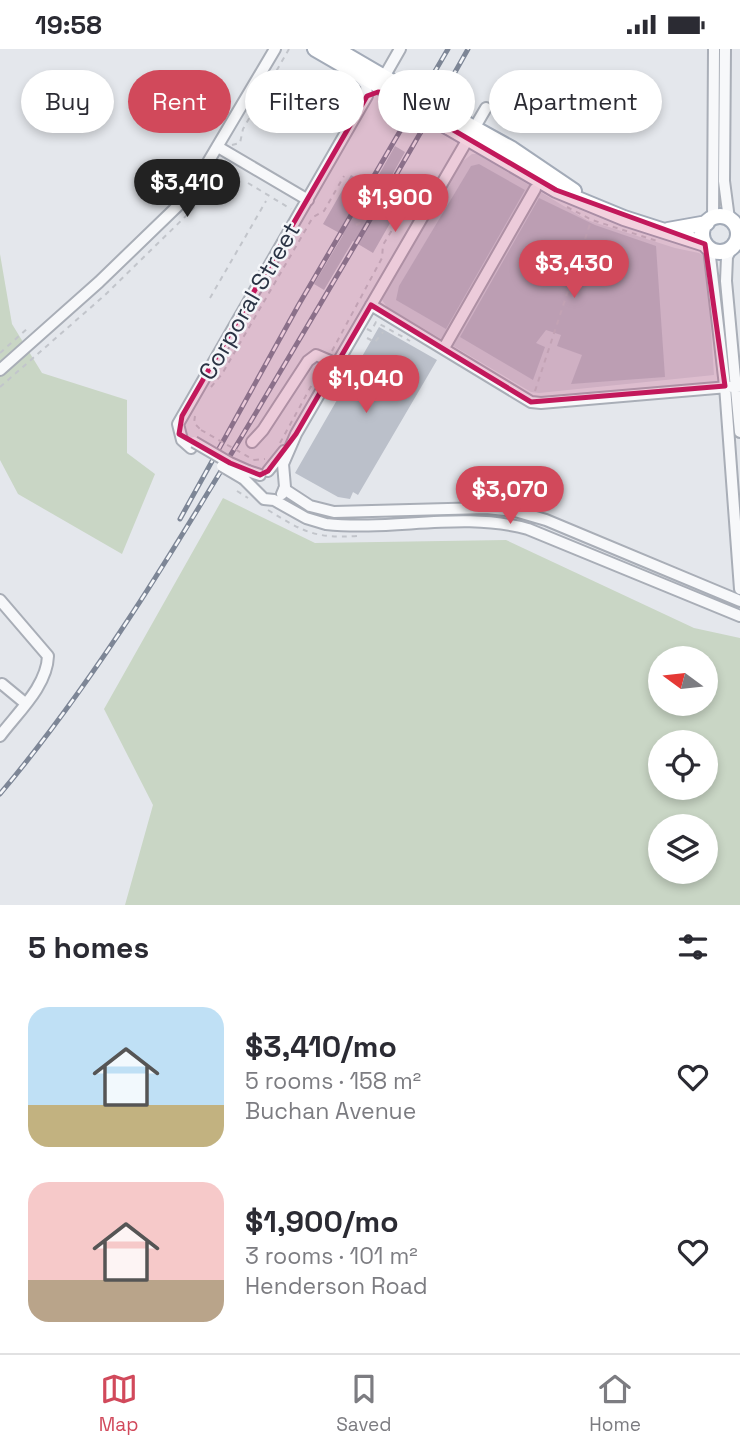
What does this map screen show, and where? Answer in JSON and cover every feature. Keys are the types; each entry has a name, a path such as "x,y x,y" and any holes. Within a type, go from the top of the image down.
{"main road":[{"path":"315,49 352,70"},
{"path":"336,49 378,74"},
{"path":"471,134 556,190 624,218 666,230 720,252 735,247 738,237 735,225 723,217 666,230"},
{"path":"707,246 703,233 710,221"}],"street":[{"path":"0,370 99,282 188,196 275,49"},
{"path":"388,70 401,49"},
{"path":"710,221 714,49"},
{"path":"724,49 724,181 735,225"},
{"path":"364,82 367,96 378,92"},
{"name":"Corporal Street","path":"249,470 192,445 179,434 178,424 367,96"},
{"path":"269,504 281,496 284,461 332,362 371,305 486,108"},
{"path":"218,147 308,200"},
{"path":"444,348 535,189"},
{"path":"707,246 734,386 730,454 740,589"},
{"path":"735,247 727,257 726,281 740,432"},
{"path":"371,305 531,402 734,386"},
{"path":"251,442 263,430 308,361 316,355 332,362"},
{"path":"256,489 264,473 296,434"},
{"path":"249,470 278,473 284,484 310,506 334,512 486,508 533,515 740,601"},
{"path":"249,470 256,489 269,504 326,524 505,523 528,529 740,616"},
{"path":"528,529 533,515"},
{"path":"0,600 48,656 48,669 41,682 0,736"},
{"path":"4,682 27,700"}],"path":[{"path":"240,143 243,129 289,49"},
{"path":"0,387 134,268 203,198 224,166"},
{"path":"211,387 222,373 313,217 324,211 344,176"},
{"path":"247,183 269,196"},
{"path":"361,216 377,195"},
{"path":"210,298 266,201"},
{"path":"356,225 360,223 367,208"},
{"path":"276,450 332,362 382,258 383,245 404,210"},
{"path":"531,402 592,221"},
{"path":"0,353 29,327"},
{"path":"367,338 375,342 381,331"},
{"path":"200,407 194,417 194,423 249,470 270,456"},
{"path":"237,491 254,501"},
{"path":"269,504 305,532 330,537 357,536"}],"highlighted area":[{"path":"378,92 390,93 556,190 705,244 725,386 531,402 371,305 296,434 268,471 260,475 230,463 179,434 182,416 367,96"}],"shaded area":[{"path":"472,154 477,154 587,220 706,257 714,375 531,392 387,307 382,300 384,294 462,162"}],"green space":[{"path":"0,254 12,324 42,373 127,400 127,453 155,474 122,554 18,494 0,460"},
{"path":"223,498 315,543 506,540 694,628 740,638 740,905 125,905 153,805 104,709"}],"building":[{"path":"395,146 405,152 382,193 401,204 373,253 353,241 324,290 314,284 343,235 323,224 351,175 372,187"},
{"path":"479,164 525,190 446,329 396,300 399,286 471,166"},
{"path":"539,198 595,225 656,246 665,377 571,384 582,355 557,346 561,335 546,330 536,343 545,347 533,380 460,337"},
{"path":"379,327 437,360 358,495 353,492 350,499 338,497 295,473"}],"railway":[{"path":"180,519 298,306 448,49"},
{"path":"0,794 71,703 167,559 337,276 468,49"}]}
